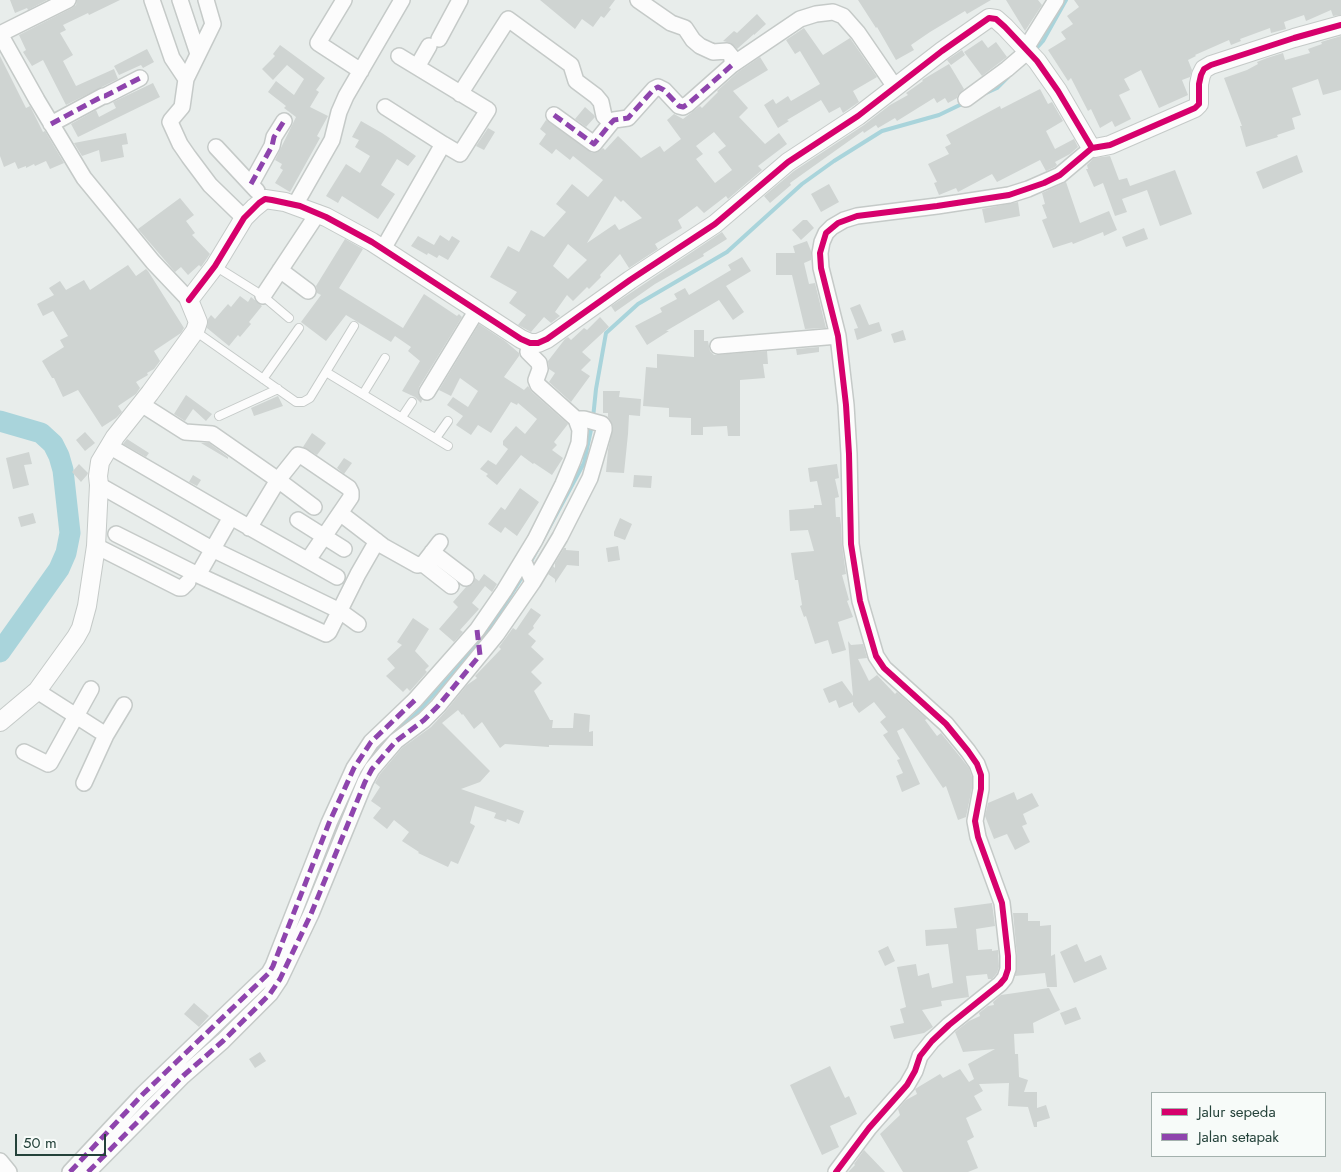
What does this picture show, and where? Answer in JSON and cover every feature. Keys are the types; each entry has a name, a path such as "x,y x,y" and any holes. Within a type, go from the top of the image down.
{"street":[{"path":"0,722 36,692 64,655 81,628 87,606 96,546 100,462 109,446 195,331 198,322 188,300 153,262 84,178 0,34 68,0"},
{"path":"152,0 172,58 186,79"},
{"path":"180,0 198,54"},
{"path":"206,0 213,24 186,79 184,104 171,120 171,126 189,157 210,185 244,218"},
{"path":"344,0 318,43 360,72"},
{"path":"263,296 280,270 306,209 332,140 343,104 402,0"},
{"path":"417,67 460,0"},
{"path":"638,0 671,23 685,28 693,40 700,46 713,52 727,51 732,57 732,65"},
{"path":"966,100 1030,53 1056,0"},
{"path":"554,115 594,144 614,120 628,118 654,89 658,87 664,90 679,106 683,107 732,65 800,19 816,14 833,12 843,16 858,33 895,87"},
{"path":"216,147 265,199 306,209 383,249 530,343 547,340 630,280 715,224 788,162 852,120 977,25 989,18 996,19 1005,26 1030,53 1058,91 1092,148"},
{"path":"460,94 508,19 572,65 576,82 596,96 601,102 604,116 611,123"},
{"path":"836,1172 907,1085 915,1071 920,1056 928,1045 1005,978 1008,969 1008,956 1002,903 978,837 975,822 981,789 977,764 946,724 884,668 876,656 862,609 851,544 848,425 838,336 821,268 820,253 826,233 844,220 866,214 946,205 1009,195 1028,189 1060,175 1092,148 1110,145 1195,108 1200,104 1199,84 1201,75 1204,69 1211,65 1341,25"},
{"path":"385,107 466,158 488,110 400,56"},
{"path":"51,124 140,78"},
{"path":"251,184 284,120"},
{"path":"383,249 443,144"},
{"path":"188,300 214,266 244,218 265,199"},
{"path":"280,270 308,290"},
{"path":"427,392 477,310"},
{"path":"718,346 838,336"},
{"path":"70,1172 143,1094 274,966 329,823 354,768 370,742 479,642 497,634 560,537 590,478 604,427 589,421 538,385 536,380 540,368 539,363 528,352 530,343"},
{"path":"141,404 185,432 212,434 314,507"},
{"path":"88,1172 183,1076 223,1042 270,994 280,979 311,914 372,769 396,741 424,720 438,706 479,642 563,484 579,443 580,430 589,421"},
{"path":"109,446 337,577"},
{"path":"249,528 278,480 298,455 302,456 350,488 351,496 308,560"},
{"path":"99,485 212,549 340,611 358,624"},
{"path":"340,512 377,541 417,565 423,564 436,547 466,578"},
{"path":"96,546 182,588 193,579 231,517"},
{"path":"298,520 344,549"},
{"path":"116,534 193,579 326,634 377,541"},
{"path":"523,561 532,581"},
{"path":"423,564 451,586"},
{"path":"24,752 48,764 50,763 91,689"},
{"path":"36,692 106,734"},
{"path":"84,783 106,734 124,705"},
{"path":"0,1161 9,1172"}],"lane":[{"path":"214,266 263,296 290,318"},
{"path":"195,331 296,402 303,402 310,398 354,326"},
{"path":"263,379 298,328"},
{"path":"363,394 385,358"},
{"path":"326,372 448,446"},
{"path":"219,416 278,389"},
{"path":"402,417 412,402"},
{"path":"436,438 448,421"}],"building":[{"path":"10,0 47,0 28,10 27,8 15,13"},
{"path":"77,0 120,0 63,25 66,30 60,33 73,55 63,61 76,86 114,69 118,79 66,105 43,60 32,66 23,52 26,50 19,35 72,8 76,5"},
{"path":"540,0 615,0 604,18 601,16 593,27 582,19 575,29"},
{"path":"858,0 991,0 967,14 965,11 930,32 911,45 914,50 896,60 877,27"},
{"path":"1006,0 1038,0 1042,5 1025,31"},
{"path":"1074,0 1341,0 1341,15 1333,16 1331,10 1306,21 1304,15 1284,22 1286,29 1271,33 1270,28 1240,39 1241,41 1231,45 1229,40 1195,55 1188,60 1192,70 1190,77 1182,80 1188,95 1159,108 1141,70 1124,79 1130,90 1119,95 1131,119 1115,127 1112,121 1100,128 1091,109 1088,111 1071,78 1068,81 1048,50 1066,39 1061,32 1073,24 1067,16 1079,7"},
{"path":"757,14 766,24 737,49 731,43 723,41 734,31 737,33"},
{"path":"804,28 823,55 850,38 877,77 853,91 859,102 843,113 840,107 829,113 821,100 787,120 789,121 778,128 764,105 773,99 776,104 788,96 791,101 820,84 800,51 795,54 786,40"},
{"path":"1341,36 1341,90 1323,95 1318,79 1292,88 1301,115 1292,118 1295,129 1277,135 1278,137 1246,147 1240,126 1242,126 1224,78 1247,70 1258,64 1257,62 1283,53 1285,60 1310,53 1308,49 1322,44 1321,42"},
{"path":"982,40 988,48 996,42 1007,57 982,76 964,52"},
{"path":"280,45 325,78 316,90 319,92 310,107 328,116 317,136 320,138 290,192 275,183 283,170 280,168 282,164 275,160 296,117 284,108 286,106 268,92 276,81 294,95 304,79 287,65 273,80 262,69 275,56 273,54"},
{"path":"147,49 154,62 143,68 141,65 119,75 114,66"},
{"path":"962,50 965,55 951,65 947,60"},
{"path":"0,56 26,108 30,106 43,132 45,131 64,163 50,169 46,161 26,168 26,166 18,169 15,162 4,167 0,156"},
{"path":"760,57 768,70 733,91 748,108 739,117 765,144 779,133 787,144 758,166 762,170 728,199 726,196 704,213 697,206 678,220 682,228 655,244 658,249 629,268 620,254 589,289 587,287 573,301 567,295 555,312 560,316 551,323 544,317 531,332 518,325 526,315 509,303 517,292 490,277 508,246 519,252 531,230 544,237 566,212 556,204 572,184 588,197 603,180 573,156 570,160 556,149 552,154 539,144 546,134 540,129 546,120 592,153 598,152 603,148 605,150 618,136 641,158 660,146 664,152 681,139 667,120 674,114 683,119 700,106 702,108 738,72","holes":["714,132 726,146 718,152 732,170 715,183 696,159 703,154 696,146","615,196 621,202 623,200 642,218 619,230 615,224 587,243","568,244 587,260 568,279 553,266"]},
{"path":"949,64 964,89 957,98 948,103 945,98 937,103 934,98 897,121 895,118 878,128 876,125 864,133 863,131 790,183 791,185 770,203 764,196 794,171 864,125 890,105 908,95 906,93 922,80"},
{"path":"153,83 160,97 78,137 71,124 96,110 99,117 116,108 113,102"},
{"path":"1040,89 1048,104 1052,102 1063,121 1046,131 1055,149 1074,139 1078,147 1055,162 1057,165 1055,167 1046,171 1040,160 997,182 992,174 958,192 956,188 939,195 934,183 937,182 928,164 949,154 945,147 951,144 946,135 1000,106 1001,109"},
{"path":"585,107 595,117 586,127 575,119"},
{"path":"361,121 416,156 408,166 397,159 381,185 395,194 378,219 342,196 338,203 326,196 346,164 360,173 370,156 355,147 359,140 352,137"},
{"path":"488,128 495,132 484,150 476,146"},
{"path":"126,133 128,144 122,145 124,157 101,162 99,150 82,156 74,143"},
{"path":"1297,155 1303,172 1263,189 1256,172"},
{"path":"1110,156 1119,180 1127,178 1130,186 1175,170 1192,214 1160,226 1147,190 1122,199 1127,212 1115,216 1103,183 1094,187 1086,169 1088,169 1087,165 1094,158"},
{"path":"1066,182 1080,223 1109,211 1117,230 1104,236 1103,232 1073,244 1072,242 1053,248 1042,220 1047,218 1042,205 1045,204 1042,193"},
{"path":"829,184 839,202 821,212 811,194"},
{"path":"180,198 194,215 186,221 195,233 192,235 210,254 201,267 199,265 188,275 181,267 175,272 138,229"},
{"path":"1018,202 1020,216 985,223 982,209"},
{"path":"803,220 807,220 814,228 801,240 792,230"},
{"path":"1144,228 1148,239 1126,247 1122,237"},
{"path":"722,232 727,239 703,254 704,256 655,284 615,312 611,306"},
{"path":"440,235 449,241 452,236 460,241 448,260 439,255 437,258 428,253 427,255 411,246 418,236 434,245"},
{"path":"345,239 363,249 339,288 403,328 424,294 457,316 459,314 462,317 419,387 418,392 422,400 421,403 415,397 402,391 420,361 408,351 411,347 395,336 391,342 346,315 326,341 301,322 321,295 317,293 316,286"},
{"path":"807,241 811,251 811,260 804,263 809,284 815,283 826,328 805,329 792,275 776,275 776,253 795,253 793,246"},
{"path":"742,257 751,271 726,286 744,312 733,320 719,300 666,331 669,331 647,345 635,326 662,312 660,308 677,299 674,294 685,288 689,295 731,270 728,265"},
{"path":"128,265 136,276 146,269 148,271 184,328 181,333 154,351 160,361 154,369 147,373 148,375 136,382 140,388 136,394 118,406 122,412 102,427 78,390 63,397 54,378 52,378 42,361 64,347 60,340 68,336 53,311 43,316 37,304 54,295 49,288 60,281 66,290 84,280 90,290"},
{"path":"240,296 248,302 251,297 262,306 249,322 251,324 229,346 207,328 208,319 211,315 215,319 228,304 231,307"},
{"path":"860,304 869,325 879,322 882,331 857,340 854,329 858,328 850,308"},
{"path":"600,317 609,327 582,352 591,360 581,370 590,376 571,402 549,382 555,373 549,369 548,361 565,339 568,337 571,340 584,328 587,330"},
{"path":"479,324 519,353 519,356 504,377 524,390 528,386 532,392 568,424 554,442 557,445 552,450 563,458 552,475 521,455 497,485 486,476 488,474 480,469 488,460 496,465 508,449 503,445 503,441 516,426 525,434 537,419 518,403 517,405 511,402 491,433 478,425 471,435 456,425 463,416 447,405 453,397 468,407 478,391 460,378 451,396 439,390"},
{"path":"694,330 704,330 704,341 708,341 710,351 714,355 767,351 768,364 763,364 765,378 740,380 740,436 728,436 727,426 703,427 703,435 691,435 691,418 669,417 669,408 643,406 646,367 657,368 657,354 694,357"},
{"path":"903,330 906,340 894,343 891,334"},
{"path":"819,347 819,352 797,355 796,349"},
{"path":"603,391 620,391 619,397 641,399 640,416 629,415 624,473 606,472 613,427 608,413 603,413"},
{"path":"186,395 212,414 206,421 193,409 185,421 174,414"},
{"path":"278,396 283,406 254,416 251,408"},
{"path":"85,432 95,443 85,451 76,440"},
{"path":"312,433 326,443 317,455 303,447"},
{"path":"127,439 149,453 146,457 123,444"},
{"path":"201,443 209,443 228,457 228,459"},
{"path":"29,452 32,464 24,465 29,485 13,489 6,458"},
{"path":"344,458 352,463 344,474 337,468"},
{"path":"79,464 88,473 81,482 72,472"},
{"path":"837,464 839,478 835,479 839,497 835,498 836,517 840,517 846,574 842,575 849,600 847,601 853,617 838,622 846,650 832,654 828,640 815,644 806,616 804,617 800,606 802,605 798,580 795,580 791,553 814,551 808,530 790,531 789,510 814,508 814,505 822,505 817,481 810,482 808,468"},
{"path":"193,475 201,480 197,486 189,482"},
{"path":"634,475 652,476 651,488 633,487"},
{"path":"520,488 539,502 517,536 505,527 501,533 488,524 501,507 505,510"},
{"path":"33,513 36,523 21,527 18,517"},
{"path":"620,518 632,524 625,540 614,536"},
{"path":"618,546 620,560 608,562 606,548"},
{"path":"564,548 566,550 579,551 579,566 567,565 555,583 555,579 548,574 553,566 555,568 555,563"},
{"path":"484,574 497,584 492,592 485,586 472,603 479,609 460,630 463,632 454,642 439,629 458,607 453,602 466,587 473,584 475,578 479,581"},
{"path":"531,608 541,615 533,626 534,628 528,634 536,641 531,647 544,659 531,672 542,683 534,691 550,720 553,720 552,728 573,728 574,713 590,715 589,732 593,731 593,746 549,745 549,747 505,744 500,748 482,722 474,729 458,710 442,723 490,771 480,782 461,789 524,811 519,824 507,819 506,822 494,818 496,813 475,806 470,823 475,826 458,864 451,861 448,867 418,853 402,841 409,832 394,820 387,829 373,818 381,808 371,801 380,787 375,783 380,774 402,748 431,727 467,685 477,678 475,676 501,649 499,647 513,628 516,630"},
{"path":"413,618 429,629 415,651 429,666 425,670 427,672 410,691 407,688 403,692 386,676 395,668 387,659 402,645 397,642"},
{"path":"848,641 851,645 863,644 867,658 858,659 869,681 877,675 895,694 897,692 927,719 925,720 937,736 941,733 969,768 972,777 972,788 966,817 958,820 946,786 943,788 903,728 897,731 920,784 902,792 896,776 903,773 897,760 900,759 883,735 888,732 880,722 886,717 874,702 859,713 853,702 839,708 836,700 829,703 823,689 842,681 853,696"},
{"path":"1014,792 1017,800 1032,793 1039,806 1023,814 1027,824 1022,826 1030,842 1015,850 1007,834 994,839 985,816 988,803"},
{"path":"992,903 995,926 976,929 978,950 998,950 999,967 997,973 992,979 988,979 987,974 966,976 969,997 941,1001 942,1006 922,1010 933,1027 924,1033 894,1039 890,1026 904,1023 900,1009 906,1007 897,967 916,964 918,976 929,973 932,988 953,983 948,944 926,946 925,930 957,928 954,908"},
{"path":"1013,913 1028,913 1028,921 1040,921 1040,926 1051,925 1051,956 1055,954 1057,987 1047,987 1045,973 1015,976 1017,956"},
{"path":"1077,944 1085,962 1101,955 1107,969 1074,983 1060,952"},
{"path":"888,946 895,961 885,966 878,951"},
{"path":"1049,988 1060,1010 1033,1023 1034,1033 1014,1034 1015,1054 1018,1054 1019,1077 1028,1080 1024,1092 1037,1092 1037,1108 1046,1105 1050,1118 1037,1122 1037,1127 1034,1127 1028,1107 1008,1106 1009,1083 979,1084 983,1091 974,1096 982,1110 966,1118 974,1137 967,1141 978,1168 968,1172 903,1172 880,1134 900,1115 898,1109 906,1100 917,1094 915,1089 940,1074 943,1078 960,1069 969,1082 974,1079 968,1064 995,1049 963,1052 955,1032 969,1021 980,1016 979,1013 988,1006 994,1005 993,1002 1001,995"},
{"path":"194,1003 209,1016 199,1027 184,1014"},
{"path":"1076,1007 1081,1019 1065,1025 1060,1013"},
{"path":"260,1052 266,1061 255,1068 249,1059"},
{"path":"830,1066 845,1098 849,1096 857,1114 830,1126 839,1147 822,1155 790,1085"},
{"path":"864,1150 885,1172 848,1172 855,1165"}],"waterway":[{"path":"1034,51 1043,41 1066,0"},
{"path":"986,93 997,88 1008,77"},
{"path":"593,418 606,333 638,304 727,252 802,184 834,161 882,131 939,115 966,102"},
{"path":"0,421 41,433 53,444 63,470 70,533 66,553 59,569 0,652"},
{"path":"530,563 584,463 592,425"},
{"path":"371,760 379,745 414,716 488,631 524,574"},
{"path":"307,899 333,841"},
{"path":"189,1061 246,1008"},
{"path":"130,1119 169,1080"}],"marked path":[{"path":"554,115 594,144 614,120 628,118 654,89 658,87 664,90 679,106 683,107 732,65"},
{"path":"51,124 140,78"},
{"path":"251,184 284,121"},
{"path":"88,1172 183,1076 223,1041 270,994 280,979 311,914 372,769 396,741 424,720 438,706 480,655 477,630"},
{"path":"70,1172 143,1094 269,973 329,823 354,768 371,742 415,700"}],"cycle path":[{"path":"189,300 215,266 244,218 265,199 300,206 326,217 372,242 521,339 530,343 538,343 547,339 630,280 715,224 788,162 858,116 942,51 989,18 996,19 1005,27 1037,61 1058,91 1092,148"},
{"path":"836,1172 869,1128 907,1085 915,1071 920,1056 932,1041 1005,978 1008,969 1008,956 1002,903 978,837 975,821 981,789 981,775 977,764 946,724 884,668 876,656 860,601 851,544 846,405 838,336 821,268 820,253 826,233 838,223 857,216 1009,195 1044,183 1060,175 1092,148 1110,145 1195,108 1199,104 1201,75 1204,69 1211,65 1341,25"}]}
